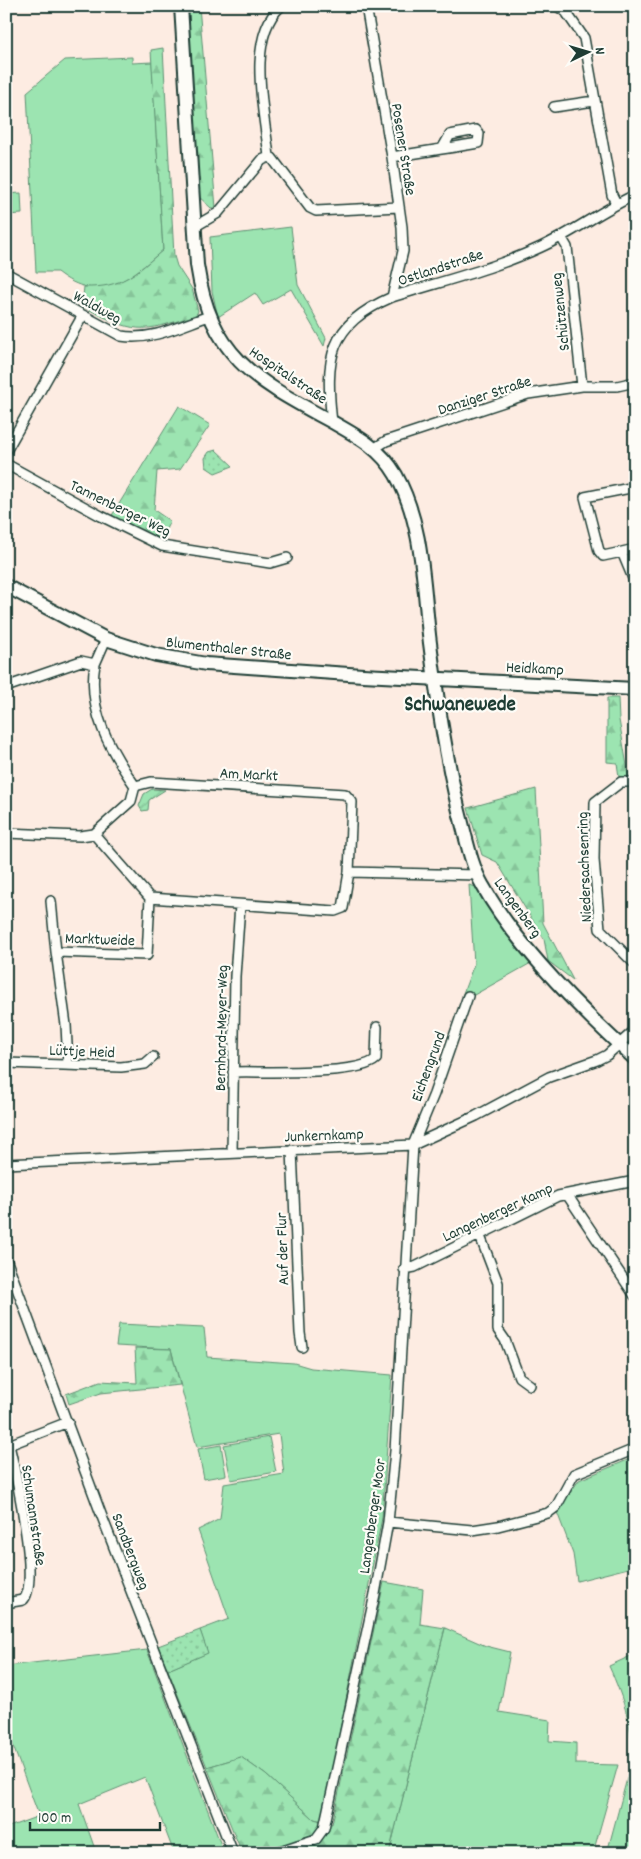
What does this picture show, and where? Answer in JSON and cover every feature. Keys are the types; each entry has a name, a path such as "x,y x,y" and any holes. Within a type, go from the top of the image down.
{"main road":[{"name":"Hospitalstraße","path":"182,6 194,227 201,291 209,316 219,338 243,365 288,397 375,448 396,475 406,496 420,554 434,678"},
{"name":"Blumenthaler Straße","path":"6,586 106,639 156,655 206,664 434,678"},
{"name":"Heidkamp","path":"434,678 635,689"},
{"name":"Langenberg","path":"434,678 449,769 471,856 482,886 547,972 635,1059"}],"street":[{"path":"281,6 268,24 260,59 269,157 276,162 310,208 316,211 399,207"},
{"name":"Posener Straße","path":"366,6 392,157 403,251 392,297"},
{"path":"557,6 566,12 584,38 612,195 616,203"},
{"path":"554,106 594,101"},
{"path":"392,157 442,149"},
{"path":"194,227 218,213 262,160 269,157"},
{"name":"Ostlandstraße","path":"332,422 330,370 335,344 344,329 354,318 376,304 392,297 524,254 561,237 616,203 635,195"},
{"name":"Schützenweg","path":"561,237 567,247 582,386"},
{"name":"Waldweg","path":"6,273 121,336 135,338 163,333 209,316"},
{"path":"6,452 83,315"},
{"name":"Danziger Straße","path":"375,448 386,441 528,394 582,386 616,386 635,382"},
{"name":"Tannenberger Weg","path":"6,464 101,516 162,546 270,563 287,558"},
{"path":"635,487 585,497 603,556 635,549"},
{"path":"622,552 635,582"},
{"path":"6,833 80,836 94,834 131,801 136,786 118,762 96,710 93,689 95,664 106,639"},
{"path":"6,687 81,662 95,664"},
{"name":"Am Markt","path":"136,786 151,782 345,794 350,797 352,802 349,872 343,908 335,911 150,898"},
{"name":"Niedersachsenring","path":"635,782 621,782 596,802 594,860 600,929 635,964"},
{"path":"94,834 150,898"},
{"path":"349,872 478,875"},
{"name":"Marktweide","path":"56,952 146,955 150,898"},
{"name":"Marktweide","path":"51,901 66,1025 68,1064"},
{"name":"Bernhard-Meyer-Weg","path":"232,1153 240,904"},
{"name":"Eichengrund","path":"413,1145 434,1094 468,996"},
{"path":"234,1072 341,1070 363,1066 376,1059 377,1028"},
{"name":"Junkernkamp","path":"6,1164 413,1145 476,1116 547,1077 597,1060 619,1045 635,1030"},
{"name":"Lüttje Heid","path":"6,1063 121,1067 145,1064 153,1056"},
{"name":"Langenberger Moor","path":"274,1853 316,1839 324,1828 375,1594 388,1522 396,1451 404,1269 413,1145"},
{"name":"Auf der Flur","path":"292,1150 302,1347"},
{"name":"Langenberger Kamp","path":"404,1269 415,1267 558,1196 568,1196 635,1181"},
{"path":"568,1196 635,1296"},
{"path":"480,1236 498,1283 498,1330 505,1340 519,1377 530,1385"},
{"name":"Sandbergweg","path":"6,1258 233,1853"},
{"path":"8,1446 68,1422"},
{"name":"Schumannstraße","path":"6,1603 23,1600 29,1592 21,1503 8,1446"},
{"path":"388,1522 472,1530 498,1526 548,1513 556,1507 574,1474 635,1449"}],"green space":[{"path":"186,6 199,6 216,208 211,208 197,195"},
{"path":"163,48 174,256 177,266 192,289 198,311 196,315 162,326 138,328 115,322 82,306 84,287 108,285 127,278 136,273 163,250 151,50"},
{"path":"132,57 132,63 152,62 163,250 126,279 100,288 87,287 73,282 57,272 36,272 27,92 65,60"},
{"path":"21,193 22,214 6,215 6,194"},
{"path":"291,227 298,285 326,338 324,346 291,289 263,305 255,293 218,317 212,291 210,237"},
{"path":"179,406 210,425 180,469 157,471 154,510 170,521 160,541 111,517"},
{"path":"216,450 233,466 215,473 206,467 205,458 209,452"},
{"path":"607,698 618,698 619,720 629,777 619,777 617,763 607,762"},
{"path":"152,789 165,790 149,800 148,810 142,811 139,806 144,794"},
{"path":"536,789 543,923 573,980 548,961 544,939 497,862 482,855 468,808"},
{"path":"469,885 480,888 486,903 531,963 474,995 462,996 474,964"},
{"path":"119,1324 204,1328 207,1357 294,1363 311,1368 392,1375 382,1518 322,1821 314,1819 266,1775 241,1757 207,1767 168,1670 207,1653 200,1630 229,1619 198,1530 220,1519 224,1484 284,1474 279,1434 197,1447 171,1349 116,1346"},
{"path":"135,1348 171,1349 180,1385 101,1393 69,1404 66,1394 100,1381 137,1383"},
{"path":"269,1437 276,1472 231,1480 224,1445"},
{"path":"221,1445 226,1475 204,1479 198,1449"},
{"path":"635,1457 635,1572 632,1567 577,1581 573,1554 557,1512 579,1480"},
{"path":"384,1582 423,1589 420,1624 445,1628 389,1853 242,1853 207,1767 241,1757 266,1775 314,1819 332,1824"},
{"path":"445,1628 486,1646 510,1652 499,1712 550,1720 549,1741 576,1743 576,1764 618,1765 593,1853 389,1853"},
{"path":"200,1630 208,1653 168,1670 158,1646"},
{"path":"147,1650 224,1853 174,1853 145,1777 79,1804 96,1852 105,1850 106,1853 6,1853 6,1828 39,1816 6,1727 6,1666"},
{"path":"635,1654 635,1853 607,1853 629,1771 633,1768 632,1741 627,1715 609,1666"}],"district":[{"name":"Schwanewede","path":"460,703"}]}
